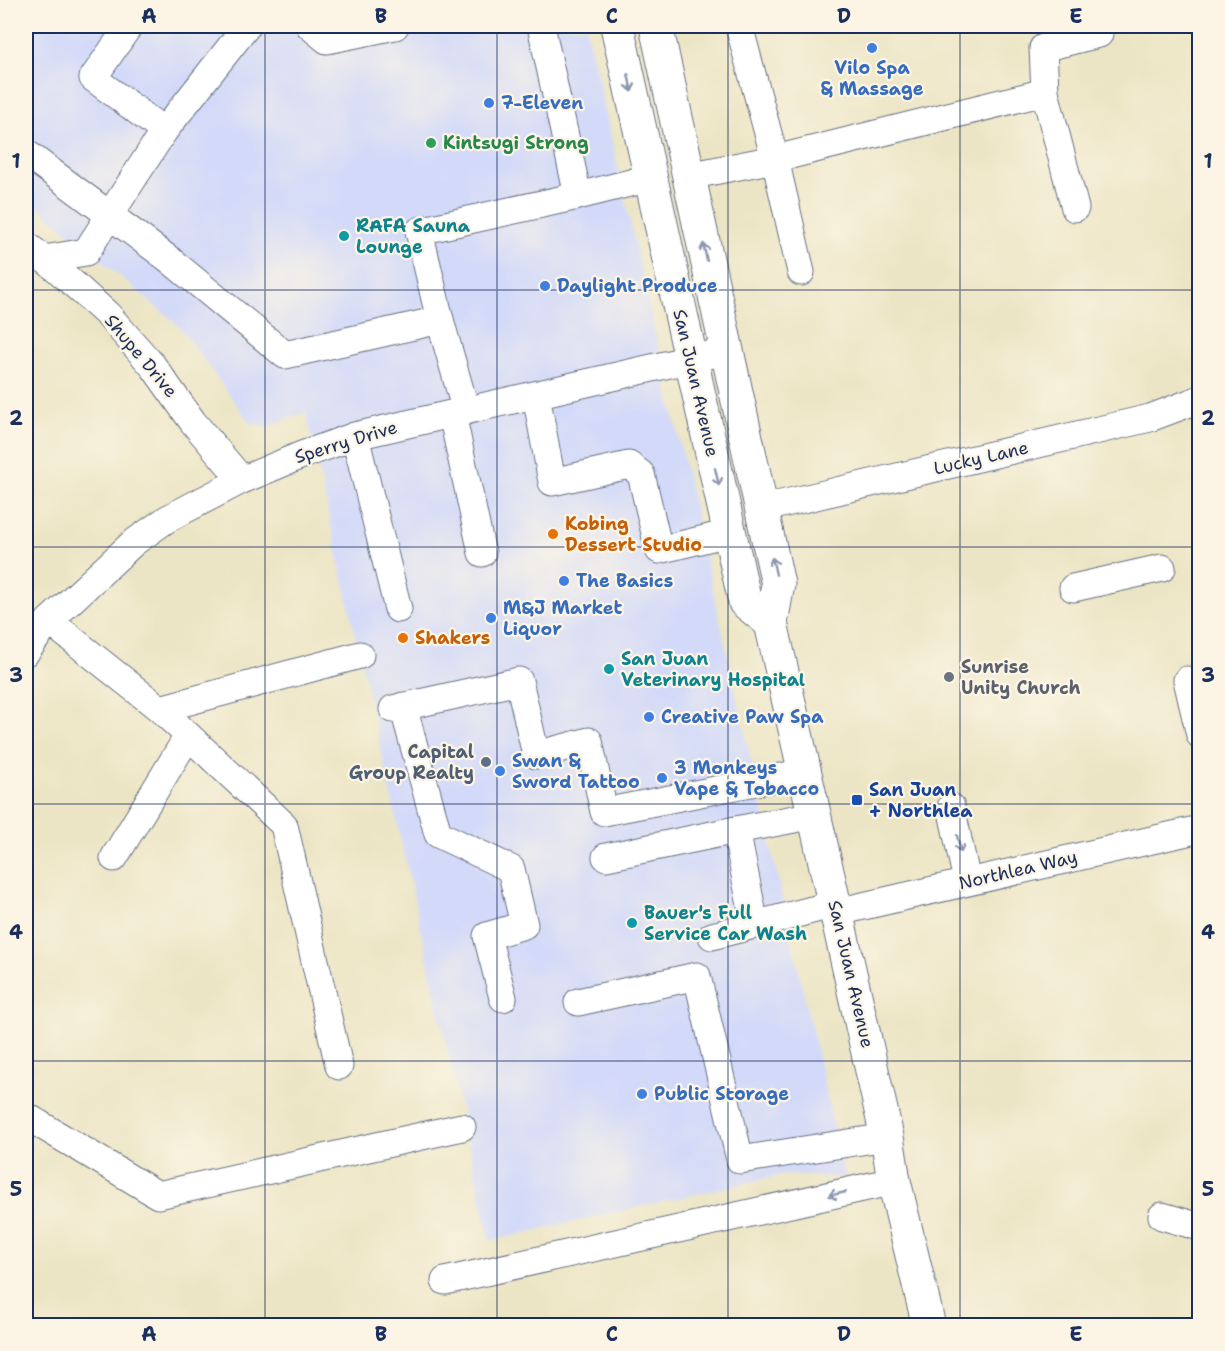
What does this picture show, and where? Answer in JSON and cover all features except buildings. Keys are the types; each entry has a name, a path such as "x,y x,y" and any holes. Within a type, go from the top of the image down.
{"main road":[{"name":"San Juan Avenue","path":"617,26 745,602 771,623"},
{"name":"San Juan Avenue","path":"656,26 778,584 771,623 887,1137 894,1181 929,1326"}],"street":[{"path":"129,26 93,78 164,131"},
{"path":"35,252 86,252 164,131 247,26"},
{"path":"310,26 327,40 395,26"},
{"path":"541,26 578,196"},
{"path":"740,26 775,159 801,272"},
{"path":"1075,208 1046,92 1043,48 1099,34 1097,26"},
{"path":"688,176 775,159 1046,92"},
{"path":"26,153 170,260 285,355 440,320"},
{"path":"482,553 459,412 419,231 650,178"},
{"name":"Shupe Drive","path":"35,252 108,315 153,366 193,422 242,480"},
{"name":"Sperry Drive","path":"26,652 49,621 133,543 167,519 242,480 356,436 726,351"},
{"path":"536,395 552,482 629,465 641,474 659,550 729,533"},
{"name":"Lucky Lane","path":"760,509 1150,418 1200,399"},
{"path":"356,436 398,609"},
{"path":"1073,588 1162,568"},
{"path":"49,621 160,709 284,825 339,1066"},
{"path":"160,709 360,655"},
{"path":"1187,680 1200,735"},
{"path":"503,998 487,936 524,925 511,869 438,834 398,707 519,681 536,754 589,741 604,812 806,772"},
{"path":"114,858 188,736"},
{"path":"951,807 967,881"},
{"path":"606,856 815,815"},
{"name":"Northlea Way","path":"712,936 1200,829"},
{"path":"736,830 755,925"},
{"path":"578,1002 698,976 740,1160 887,1137"},
{"path":"26,1116 158,1195 462,1127"},
{"path":"446,1281 894,1181"},
{"path":"1162,1216 1200,1227"}],"shaded area":[{"path":"26,26 586,26 845,1177 780,1175 490,1241 306,412 268,426 250,423 179,326 26,197"}],"place":[{"name":"Vilo Spa & Massage","path":"872,48"},
{"name":"7-Eleven","path":"489,103"},
{"name":"Kintsugi Strong","path":"431,143"},
{"name":"RAFA Sauna Lounge","path":"344,236"},
{"name":"Daylight Produce","path":"545,286"},
{"name":"Kobing Dessert Studio","path":"553,534"},
{"name":"The Basics","path":"564,581"},
{"name":"M&J Market Liquor","path":"491,618"},
{"name":"Shakers","path":"403,638"},
{"name":"San Juan Veterinary Hospital","path":"609,669"},
{"name":"Sunrise Unity Church","path":"949,677"},
{"name":"Creative Paw Spa","path":"649,717"},
{"name":"Capital Group Realty","path":"486,762"},
{"name":"Swan & Sword Tattoo","path":"500,771"},
{"name":"3 Monkeys Vape & Tobacco","path":"662,778"},
{"name":"San Juan + Northlea","path":"857,800"},
{"name":"Bauer's Full Service Car Wash","path":"632,923"},
{"name":"Public Storage","path":"642,1094"}]}
